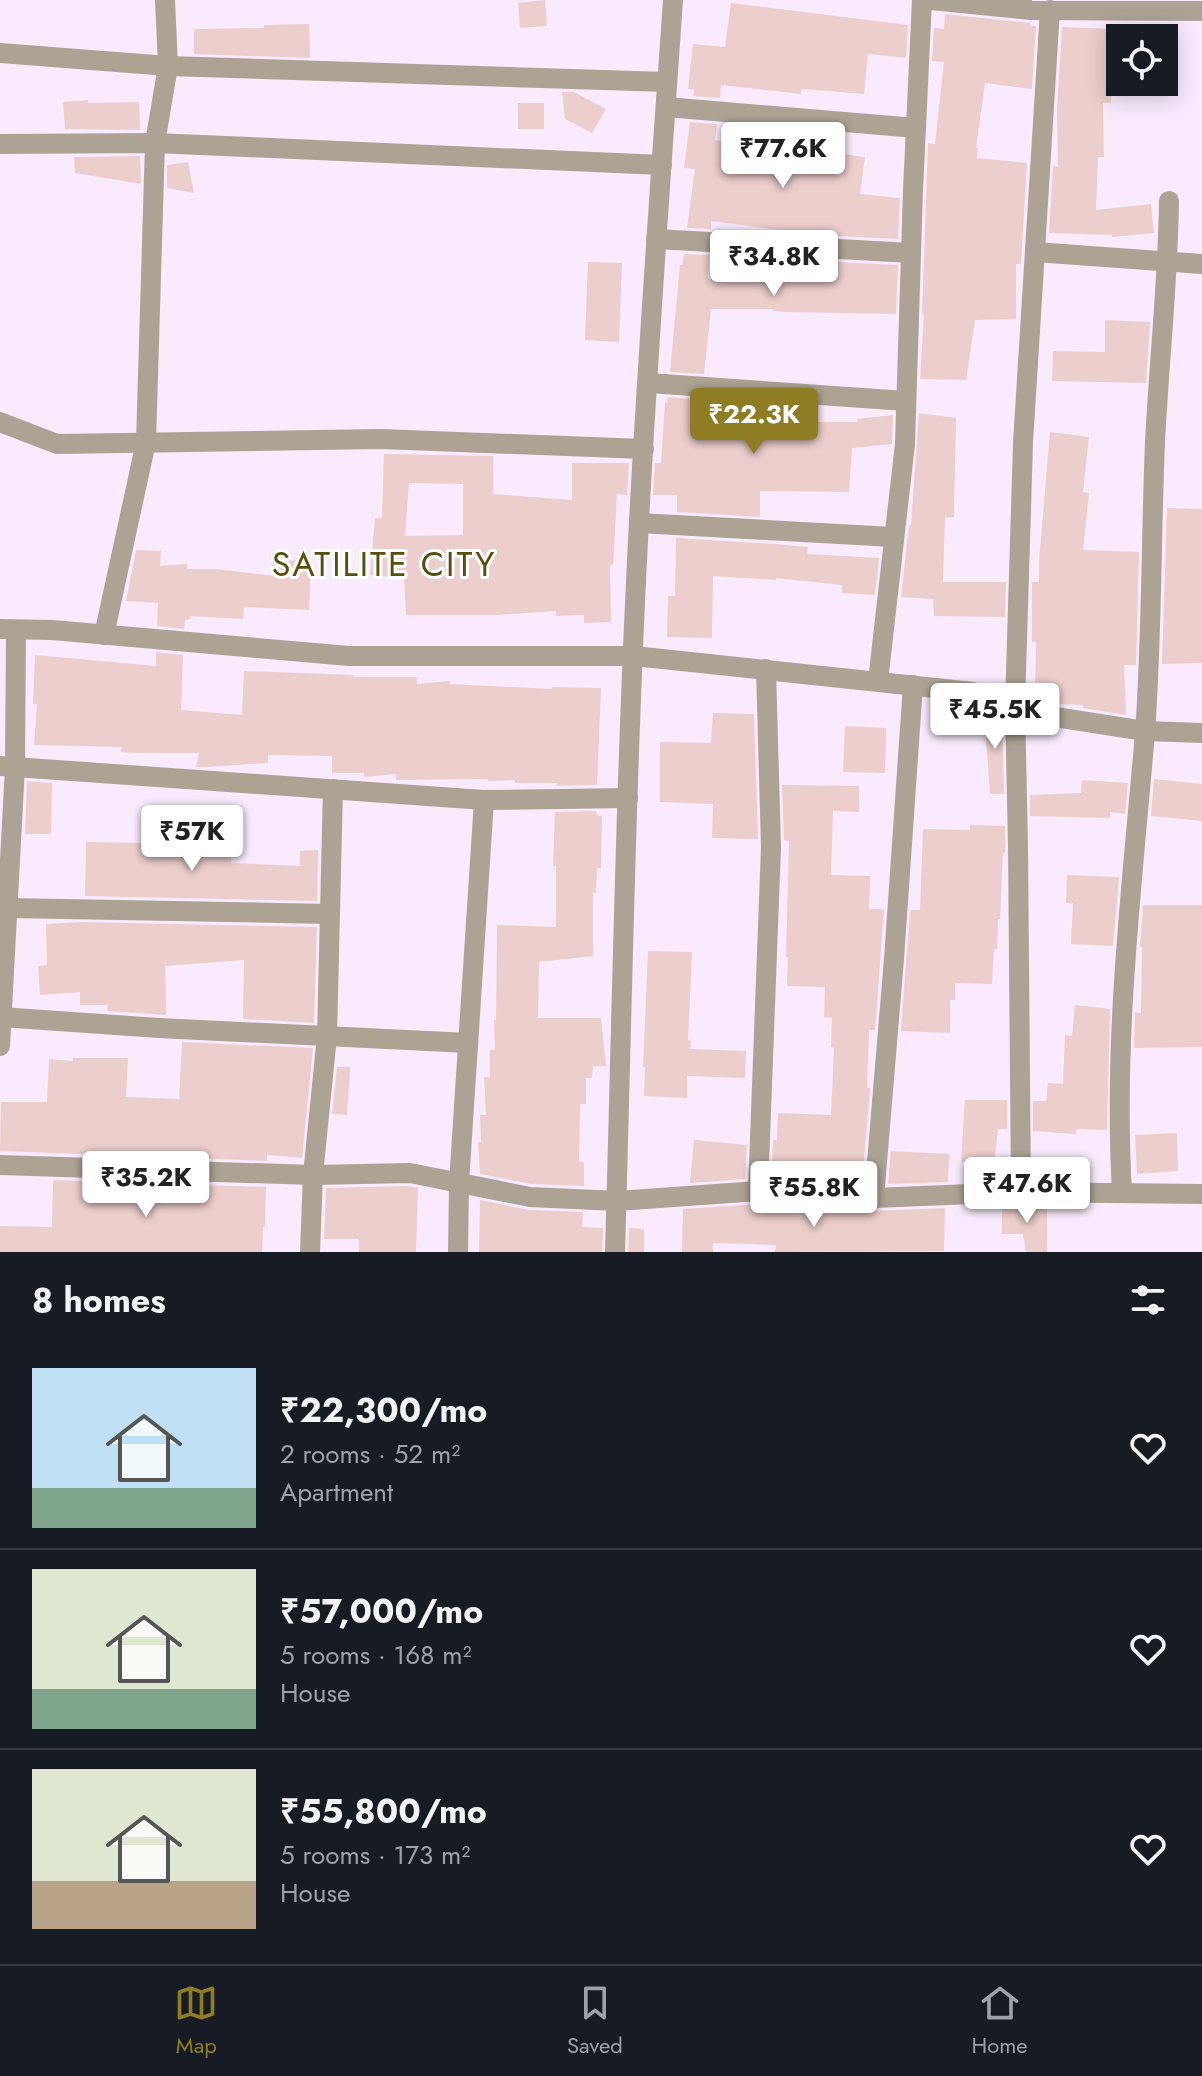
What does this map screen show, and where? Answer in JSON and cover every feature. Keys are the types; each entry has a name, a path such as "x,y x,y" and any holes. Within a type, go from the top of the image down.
{"street":[{"path":"104,635 146,442 155,143 168,66 165,0"},
{"path":"615,1252 639,523 673,0"},
{"path":"878,681 905,444 922,0"},
{"path":"931,0 1050,10 1202,11"},
{"path":"1021,1192 1015,705 1023,443 1050,10"},
{"path":"0,53 168,66 667,82"},
{"path":"666,107 916,128"},
{"path":"0,144 155,143 662,165"},
{"path":"1122,1192 1119,1131 1123,989 1145,731 1155,442 1168,262 1169,201"},
{"path":"656,239 911,253"},
{"path":"1035,252 1202,264"},
{"path":"648,383 906,401"},
{"path":"0,422 57,444 381,439 644,449"},
{"path":"639,523 893,537"},
{"path":"0,1046 8,908 8,629 349,656 634,656 973,692 1055,717 1145,731 1202,733"},
{"path":"758,1191 771,847 766,669"},
{"path":"874,1198 913,685"},
{"path":"8,766 484,800 628,798"},
{"path":"310,1252 313,1175 327,1036 333,789"},
{"path":"458,1252 459,1183 484,800"},
{"path":"8,908 330,914"},
{"path":"1,1017 468,1043"},
{"path":"0,1165 313,1175 410,1173 530,1197 617,1201 758,1191 874,1198 1021,1192 1202,1194"}],"building":[{"path":"545,0 547,26 520,28 518,3"},
{"path":"731,3 908,25 906,58 868,54 864,94 802,89 801,94 721,85 720,98 693,96 694,89 688,89 693,44 725,47"},
{"path":"945,14 1036,26 1032,89 985,83 977,158 1027,163 1021,264 1016,264 1016,319 975,320 966,380 920,379 928,143 935,144 944,62 932,61 934,28 944,29"},
{"path":"309,24 310,58 194,54 194,29"},
{"path":"1062,27 1106,29 1106,96 1111,96 1111,103 1103,103 1104,157 1098,157 1096,210 1151,204 1154,233 1112,237 1049,233 1053,166 1058,167 1057,111"},
{"path":"562,92 574,92 606,109 592,133 565,119"},
{"path":"88,100 88,103 139,102 140,130 65,129 63,102"},
{"path":"518,103 544,103 544,129 518,129"},
{"path":"690,122 717,124 715,140 865,157 860,194 900,198 898,239 778,233 778,230 711,221 711,229 687,228 695,169 684,168"},
{"path":"140,156 141,184 75,173 74,157"},
{"path":"188,162 194,193 167,188 167,165"},
{"path":"684,254 709,255 708,279 771,279 775,259 898,265 896,314 711,309 704,374 670,372 680,265"},
{"path":"588,262 622,263 619,342 585,340"},
{"path":"1105,320 1150,322 1146,383 1052,381 1053,351 1105,352"},
{"path":"668,397 701,400 700,406 763,407 763,418 789,422 858,422 857,419 893,415 892,444 852,448 849,492 760,491 760,517 677,512 677,495 653,495 655,463 661,463"},
{"path":"919,413 956,418 954,517 945,517 943,582 1006,582 1005,617 934,616 933,599 901,597 911,525"},
{"path":"1050,432 1089,437 1083,492 1089,493 1083,550 1139,552 1136,665 1124,665 1126,715 1083,708 1083,705 1058,704 1035,697 1036,642 1032,642 1032,582 1039,582"},
{"path":"384,454 493,456 493,494 572,500 572,463 629,463 627,495 617,494 613,565 610,565 611,622 584,623 584,615 556,616 556,611 406,615 404,578 370,575 375,518 382,518","holes":["409,483 463,484 463,535 405,536"]},
{"path":"1167,508 1202,509 1202,663 1162,664"},
{"path":"676,538 808,547 807,554 879,558 875,595 842,593 842,585 713,576 712,638 667,637 668,596 675,596"},
{"path":"136,550 161,551 160,566 187,564 187,569 274,576 274,560 311,561 309,610 244,607 243,619 190,616 191,619 185,620 184,629 157,626 158,603 126,601"},
{"path":"156,652 183,655 181,710 242,715 244,671 417,677 417,684 450,681 450,684 552,689 601,688 597,785 556,786 557,783 515,783 515,780 488,779 396,780 396,774 364,777 364,773 332,773 332,756 268,755 268,763 196,767 199,753 135,753 121,752 122,747 34,745 37,704 33,704 35,655 156,666"},
{"path":"984,710 1002,714 1004,794 990,794"},
{"path":"713,713 754,714 758,839 712,838 713,804 660,802 660,742 711,743"},
{"path":"845,726 886,728 885,773 843,772"},
{"path":"1154,779 1202,784 1202,821 1151,816"},
{"path":"1082,780 1128,783 1125,814 1110,812 1110,818 1030,816 1030,795 1081,793"},
{"path":"27,781 52,783 51,834 25,834"},
{"path":"782,785 859,786 859,812 833,811 831,875 870,876 869,909 884,909 875,1030 869,1030 867,1088 870,1088 862,1184 771,1179 778,1113 831,1115 834,1048 831,1047 832,1018 824,1017 825,987 787,986 789,841 784,840"},
{"path":"597,811 596,815 602,816 601,868 597,868 596,893 593,892 593,956 539,962 538,1018 601,1018 606,1066 593,1066 592,1078 586,1078 586,1104 580,1104 579,1162 584,1162 584,1186 532,1184 480,1174 480,1115 486,1115 484,1077 490,1077 490,1050 495,1050 497,925 556,927 556,866 553,866 555,812"},
{"path":"970,825 1005,826 1000,919 992,984 955,983 955,1000 950,1000 950,1033 901,1031 910,910 920,910 923,829 970,830"},
{"path":"144,836 199,839 197,852 232,855 231,863 300,866 300,851 318,850 317,901 85,896 86,842 144,843"},
{"path":"1067,875 1119,877 1113,946 1071,944 1073,903 1066,903"},
{"path":"1143,905 1202,905 1202,1047 1134,1048 1135,1012 1141,1013"},
{"path":"46,924 317,927 314,1023 243,1019 244,960 165,966 166,1015 107,1011 108,1005 80,1005 80,992 40,995 38,966 47,965"},
{"path":"648,951 692,952 690,1049 746,1051 745,1078 687,1076 687,1098 644,1096"},
{"path":"1075,1005 1110,1009 1107,1130 1076,1129 1076,1134 1033,1131 1033,1101 1046,1101 1048,1083 1063,1084 1065,1035 1072,1036"},
{"path":"182,1042 313,1048 302,1158 267,1155 267,1161 0,1151 1,1102 47,1102 49,1059 128,1058 126,1097 179,1099"},
{"path":"337,1067 350,1067 347,1115 332,1114"},
{"path":"965,1100 1007,1100 1007,1129 998,1129 994,1165 961,1162"},
{"path":"1177,1133 1178,1171 1137,1174 1135,1135"},
{"path":"694,1140 747,1145 745,1179 690,1183"},
{"path":"891,1151 949,1154 948,1182 888,1184"},
{"path":"53,1180 266,1187 262,1252 0,1252 0,1226 52,1227"},
{"path":"326,1188 418,1188 416,1252 359,1252 359,1239 324,1239"},
{"path":"480,1200 529,1210 583,1212 582,1227 603,1228 602,1252 479,1252"},
{"path":"758,1204 873,1211 945,1208 944,1251 775,1252 776,1245 713,1243 713,1252 682,1252 683,1209"},
{"path":"1047,1205 1047,1252 1026,1252 1023,1234 1002,1234 1002,1206"},
{"path":"629,1228 644,1229 644,1252 628,1252"}],"district":[{"name":"SATILITE CITY","path":"384,564"}]}
